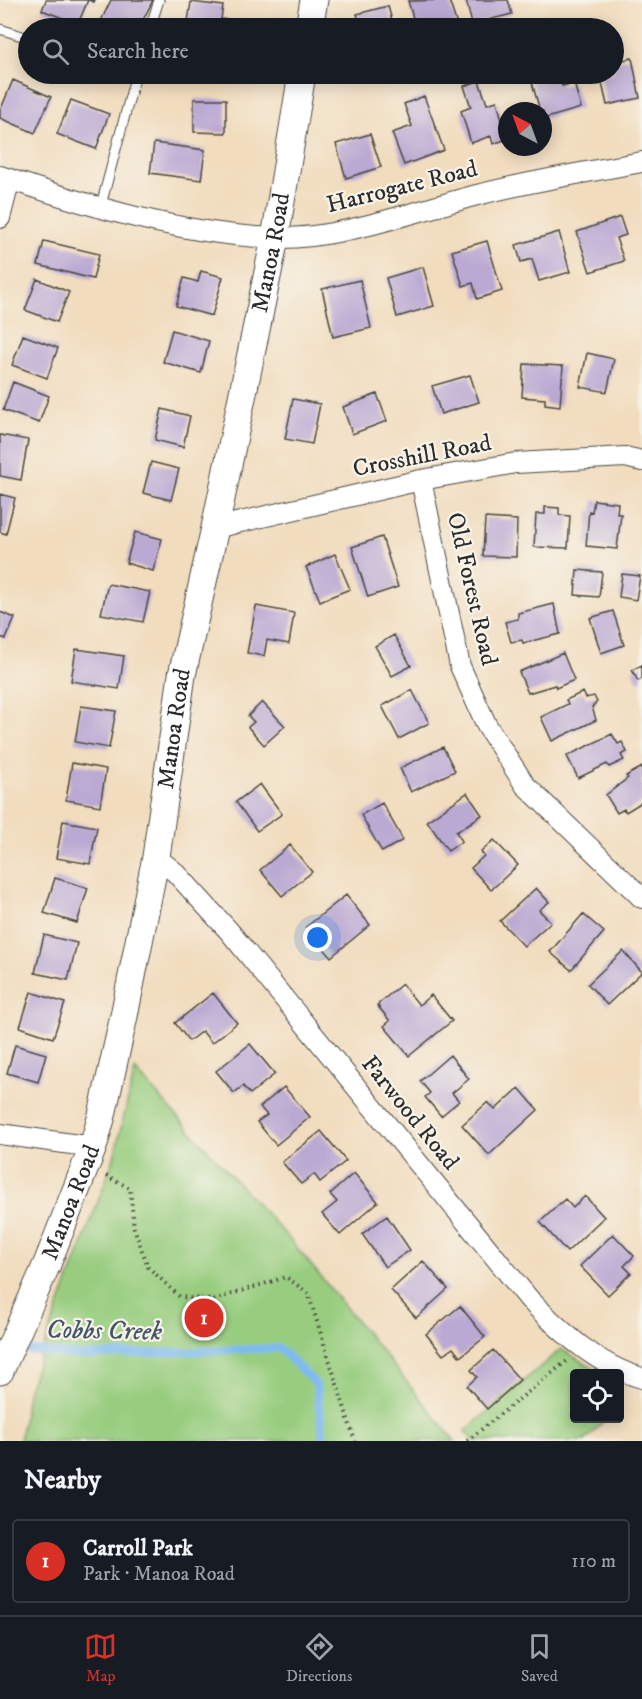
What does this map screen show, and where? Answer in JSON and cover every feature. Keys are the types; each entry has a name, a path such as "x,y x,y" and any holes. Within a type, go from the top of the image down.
{"main road":[{"path":"311,18 314,0"},
{"name":"Manoa Road","path":"1,1370 89,1156 124,1016 156,857 182,675 275,238 300,84"}],"street":[{"name":"Harrogate Road","path":"5,178 100,209 184,228 275,238 330,233 494,191 642,162"},
{"path":"0,218 5,178"},
{"name":"Crosshill Road","path":"215,528 421,480 516,463 625,458 642,461"},
{"name":"Old Forest Road","path":"421,480 460,666 487,726 525,785 642,898"},
{"name":"Farwood Road","path":"156,857 188,885 229,931 529,1299 583,1348 615,1367 642,1378"},
{"path":"0,1134 89,1156"}],"lane":[{"path":"153,18 159,0"},
{"path":"0,29 18,35"},
{"path":"100,209 133,84"}],"path":[{"path":"89,1156 130,1188 134,1228 148,1267 180,1297 213,1300 286,1277 308,1293 355,1441"},
{"path":"467,1441 583,1348"}],"green space":[{"path":"135,1070 293,1243 455,1441 20,1441 27,1392 113,1161"},
{"path":"561,1349 594,1369 570,1369 570,1423 602,1423 585,1441 474,1441 465,1431"}],"building":[{"path":"46,0 88,0 80,18 63,18 42,10"},
{"path":"111,0 153,0 144,18 102,18"},
{"path":"449,0 455,18 413,18 408,1"},
{"path":"466,0 508,0 512,14 496,18 470,18"},
{"path":"191,2 223,6 221,18 189,18"},
{"path":"388,6 391,18 358,18 357,14"},
{"path":"632,58 640,98 607,105 602,84 624,84 624,60"},
{"path":"13,80 51,97 35,133 0,118 0,111"},
{"path":"480,84 487,104 497,101 498,142 493,144 491,136 471,143 461,111 471,107 464,86"},
{"path":"532,84 561,84 562,86 574,84 581,108 552,116 552,102 537,102"},
{"path":"424,96 444,150 404,165 392,133 412,126 404,104"},
{"path":"194,99 226,99 226,133 194,132"},
{"path":"71,100 109,114 96,149 57,134"},
{"path":"370,134 381,167 346,178 336,144"},
{"path":"154,143 205,150 201,180 150,173"},
{"path":"620,217 626,235 616,238 624,261 590,272 577,232"},
{"path":"559,232 570,272 539,281 532,259 521,262 516,245"},
{"path":"44,241 99,254 93,279 38,265"},
{"path":"487,241 502,291 477,299 473,283 463,286 452,251"},
{"path":"423,267 434,306 397,317 386,278"},
{"path":"201,271 223,277 212,316 176,306 184,278 198,282"},
{"path":"37,279 69,292 57,322 25,310"},
{"path":"360,280 371,328 333,337 322,289"},
{"path":"172,330 209,341 201,373 163,362"},
{"path":"23,335 58,348 47,378 12,365"},
{"path":"587,353 614,359 607,392 580,387"},
{"path":"524,364 563,366 560,406 545,404 545,399 522,397"},
{"path":"470,375 479,402 441,414 432,386"},
{"path":"13,382 49,396 39,423 3,410"},
{"path":"377,394 387,421 352,434 343,407"},
{"path":"293,399 320,404 312,444 285,439"},
{"path":"162,409 190,416 183,447 155,440"},
{"path":"0,435 28,440 21,480 0,476"},
{"path":"151,462 179,469 171,500 143,493"},
{"path":"0,494 15,498 6,534 0,532"},
{"path":"594,500 618,503 617,514 621,514 617,549 586,546 589,511 592,512"},
{"path":"545,507 559,508 559,515 570,516 568,548 534,547 536,514 545,514"},
{"path":"485,518 517,520 516,557 483,556"},
{"path":"135,532 162,539 153,571 126,563"},
{"path":"382,537 398,587 368,597 352,547"},
{"path":"335,554 350,589 320,601 306,567"},
{"path":"577,570 602,572 599,597 575,595"},
{"path":"622,574 640,576 636,600 619,597"},
{"path":"108,584 150,592 143,622 101,614"},
{"path":"554,604 560,634 523,643 522,640 511,642 505,622 518,619 518,613"},
{"path":"256,606 294,613 289,644 267,640 264,656 247,653"},
{"path":"613,611 624,645 601,653 590,618"},
{"path":"0,612 15,618 6,639 0,637"},
{"path":"394,635 411,666 392,676 375,646"},
{"path":"76,649 124,656 119,689 71,681"},
{"path":"563,653 574,680 556,688 555,685 528,693 519,672"},
{"path":"642,665 642,679 638,681 632,670"},
{"path":"412,690 429,723 399,739 382,706"},
{"path":"583,692 586,698 594,696 597,702 592,707 596,720 552,741 541,717 568,704 566,700"},
{"path":"262,702 285,726 264,745 248,727 254,722 248,716"},
{"path":"81,706 116,711 109,748 75,742"},
{"path":"612,734 618,744 622,742 627,752 621,755 624,760 609,767 607,764 578,778 567,756"},
{"path":"443,747 455,771 411,792 400,768"},
{"path":"72,763 106,769 100,806 66,800"},
{"path":"642,767 642,802 626,812 624,809 617,813 606,795 628,778 626,776"},
{"path":"260,784 282,814 257,831 236,802"},
{"path":"467,793 482,815 456,832 462,841 448,851 427,821"},
{"path":"382,803 403,840 382,852 361,815"},
{"path":"63,821 97,827 90,864 56,858"},
{"path":"494,840 518,865 491,890 471,868 484,856 481,852"},
{"path":"290,845 312,872 282,896 260,870"},
{"path":"55,878 88,888 77,923 44,913"},
{"path":"536,888 549,902 539,910 551,922 524,946 500,921"},
{"path":"346,895 370,925 331,957 306,927"},
{"path":"583,914 604,932 571,970 550,952"},
{"path":"44,935 77,943 68,980 35,973"},
{"path":"623,951 642,972 607,1005 588,984"},
{"path":"402,984 419,1005 431,995 452,1021 409,1056 384,1026 390,1021 377,1005"},
{"path":"31,992 65,1003 53,1038 20,1027"},
{"path":"213,993 237,1023 212,1043 202,1031 189,1041 175,1023"},
{"path":"250,1044 275,1074 250,1094 243,1086 234,1093 216,1071"},
{"path":"15,1045 46,1054 38,1082 7,1073"},
{"path":"450,1055 469,1079 452,1093 459,1101 441,1116 425,1097 430,1093 420,1081"},
{"path":"284,1087 310,1117 276,1145 257,1122 267,1115 260,1107"},
{"path":"519,1088 538,1110 489,1155 462,1125 488,1102 495,1110"},
{"path":"321,1131 346,1161 320,1182 314,1174 301,1184 282,1162"},
{"path":"354,1173 378,1202 340,1235 322,1214 337,1202 330,1194"},
{"path":"585,1196 604,1217 567,1252 540,1222 565,1199 573,1208"},
{"path":"387,1216 410,1250 385,1267 362,1234"},
{"path":"613,1234 634,1256 624,1266 631,1273 608,1295 580,1266"},
{"path":"423,1261 448,1289 416,1318 391,1290"},
{"path":"460,1306 485,1337 460,1357 453,1348 443,1355 426,1334"},
{"path":"493,1350 520,1380 487,1409 467,1386 477,1377 471,1370"}],"waterway":[{"name":"Cobbs Creek","path":"16,1349 80,1356 279,1348 316,1384 324,1441"}],"place":[{"name":"Carroll Park","path":"204,1318"}]}
